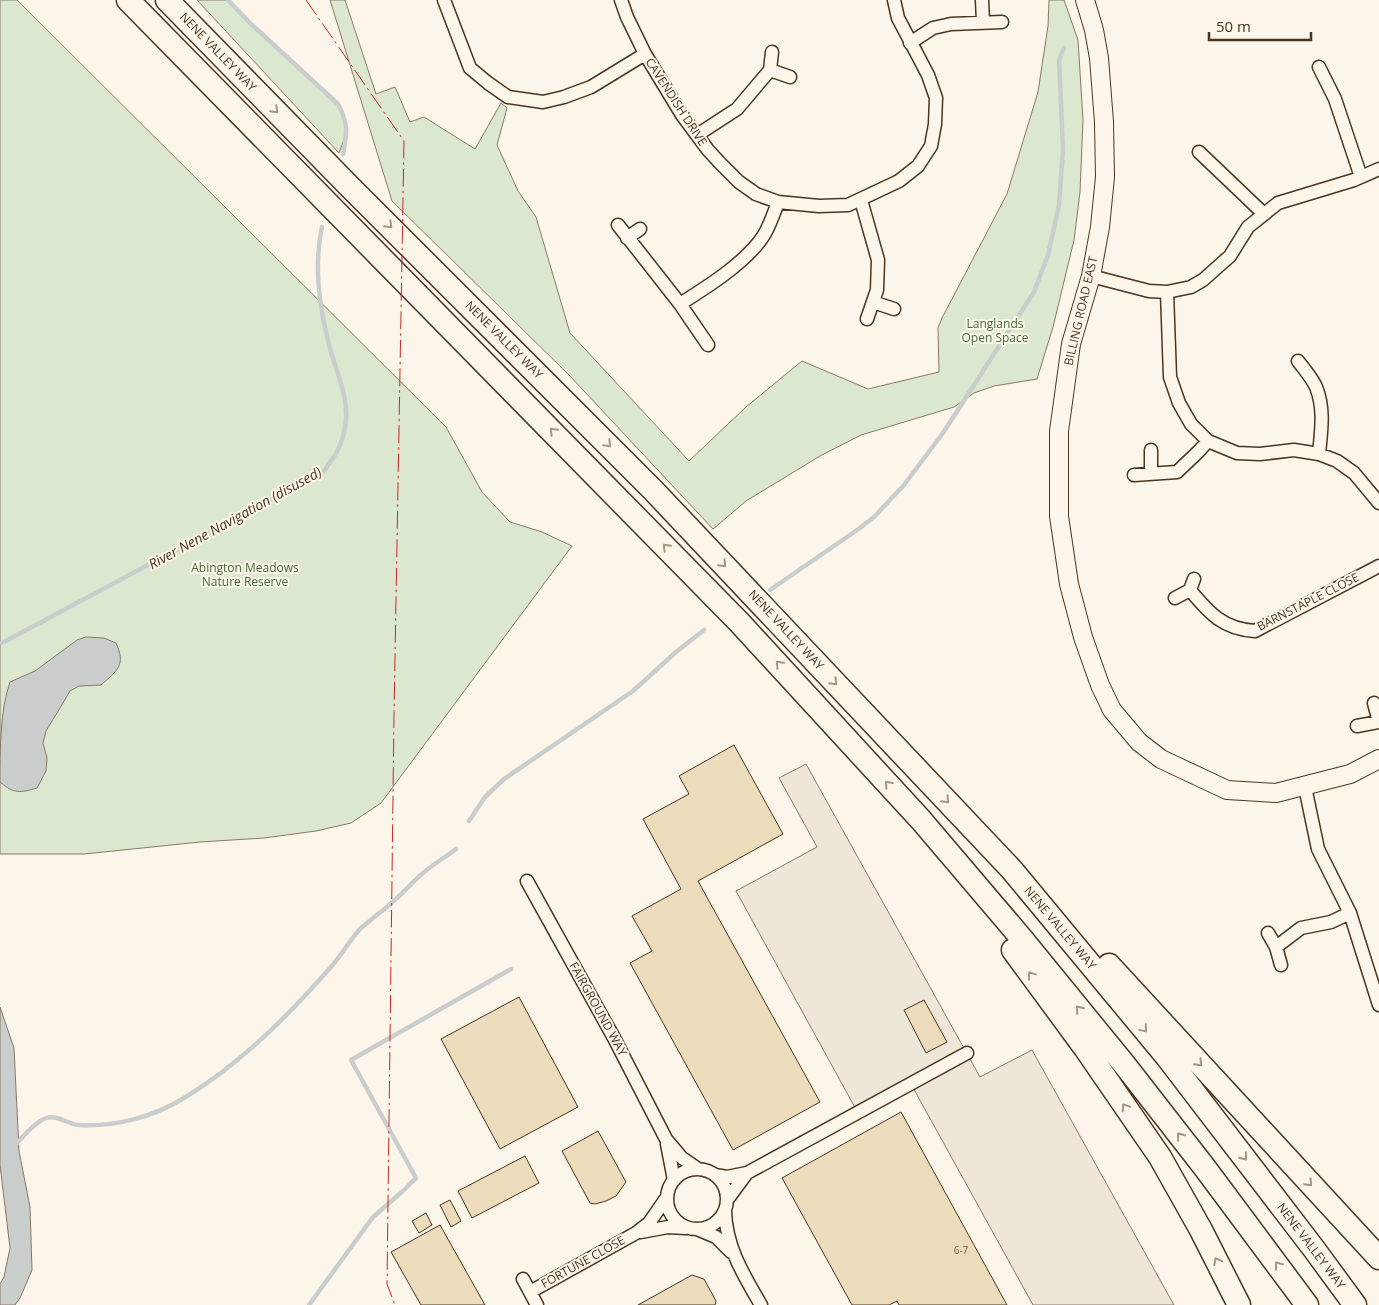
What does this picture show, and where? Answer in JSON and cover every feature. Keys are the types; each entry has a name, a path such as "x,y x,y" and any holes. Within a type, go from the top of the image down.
{"highway":[{"path":"128,0 732,614 921,820 1023,940 1124,1064 1205,1168 1307,1305"},
{"name":"NENE VALLEY WAY","path":"167,0 653,490 1012,870 1167,1057 1355,1305"},
{"path":"921,820 1022,963 1085,1048 1160,1157 1239,1305"},
{"path":"1012,870 1060,912 1379,1258"}],"street":[{"path":"444,0 470,68 508,97 543,102 564,97 591,87 645,54"},
{"name":"CAVENDISH DRIVE","path":"621,0 645,54 682,115 708,150 739,182 756,194 778,202 820,206 848,205 861,200 905,176 918,166 931,146 935,124 936,98 928,75 898,18 894,0"},
{"path":"982,0 983,22"},
{"name":"BILLING ROAD EAST","path":"1085,0 1094,30 1099,58 1104,122 1105,177 1100,227 1091,276 1073,334 1060,421 1059,516 1069,584 1083,637 1100,685 1112,710 1129,731 1161,759 1227,790 1276,793 1350,774 1379,759"},
{"path":"910,43 933,28 951,24 1002,22"},
{"path":"697,135 737,108 770,70 772,52"},
{"path":"1319,67 1335,99 1361,177"},
{"path":"770,70 790,77"},
{"path":"1199,152 1264,214"},
{"path":"1091,276 1149,291 1167,292 1191,287 1203,280 1230,256 1248,227 1278,203 1361,177 1379,169"},
{"path":"861,200 878,260 877,290 867,319"},
{"path":"680,304 708,286 752,251 765,234 778,202"},
{"path":"618,225 680,304 708,345"},
{"path":"627,238 640,229"},
{"path":"1167,292 1170,377 1178,404 1191,424 1208,441 1237,453 1260,454 1294,450 1319,454 1337,461 1354,473 1379,503"},
{"path":"873,302 894,309"},
{"path":"1298,361 1316,387 1320,400 1322,413 1319,454"},
{"path":"1134,475 1177,472 1208,441"},
{"path":"1151,450 1151,474"},
{"name":"BARNSTAPLE CLOSE","path":"1175,598 1192,584 1204,607 1226,625 1242,630 1254,631 1379,566"},
{"path":"1358,726 1379,722 1374,702"},
{"path":"1306,786 1318,849 1350,913 1379,1005"},
{"name":"FAIRGROUND WAY","path":"527,881 614,1038 666,1139"},
{"path":"1276,947 1301,928 1331,922 1350,913"},
{"path":"1268,934 1276,947 1281,965"},
{"path":"666,1139 682,1158 698,1169 714,1175 728,1177 747,1173 967,1053"},
{"path":"666,1139 674,1180"},
{"path":"636,1233 649,1223 667,1197 674,1180 688,1171 698,1169"},
{"path":"636,1233 652,1229 708,1228 716,1222 733,1190 747,1173"},
{"path":"714,1175 720,1180 725,1190 725,1228 733,1254 760,1305"},
{"path":"667,1197 668,1208 678,1222 716,1237 733,1254"},
{"name":"FORTUNE CLOSE","path":"530,1292 636,1233"},
{"name":"FORTUNE CLOSE","path":"523,1279 537,1305"}],"green space":[{"name":"Abington Meadows Nature Reserve","path":"0,0 17,0 446,427 482,492 510,522 542,532 572,546 381,803 351,823 316,831 264,838 200,842 84,854 0,854"},
{"path":"197,0 228,0 250,23 338,104 346,128 339,153"},
{"name":"Langlands Open Space","path":"330,0 345,0 376,94 395,87 410,122 424,117 475,149 501,103 507,108 497,145 518,191 536,217 570,333 689,461 746,407 802,361 868,389 939,372 938,328 1007,194 1038,92 1048,26 1049,0 1064,0 1078,40 1083,120 1080,192 1074,240 1053,327 1037,379 994,386 974,393 954,407 861,435 820,456 746,501 713,529 569,375 392,201"}],"shaded area":[{"path":"86,637 104,638 116,643 120,657 119,667 101,685 79,686 70,691 46,731 43,743 47,758 46,771 37,788 26,791 9,789 0,782 0,770 2,718 10,682 35,671 77,640"},
{"path":"806,764 980,1077 1032,1050 1174,1305 1033,1305 911,1084 858,1113 736,891 817,847 779,778"},
{"path":"0,1007 14,1048 19,1151 30,1207 32,1270 15,1305 0,1305 0,1284 4,1277 10,1248 0,1165"}],"building":[{"path":"734,745 783,834 698,881 820,1102 733,1150 630,963 652,951 632,916 681,889 643,819 689,794 679,776"},
{"path":"519,997 578,1107 500,1149 441,1039"},
{"path":"924,1000 947,1042 926,1053 904,1010"},
{"path":"901,1112 1007,1305 899,1305 897,1301 889,1305 852,1305 782,1178"},
{"path":"598,1131 626,1182 616,1196 595,1204 590,1203 562,1151"},
{"path":"525,1156 539,1183 472,1218 458,1191"},
{"path":"450,1200 461,1221 451,1227 440,1205"},
{"path":"426,1213 432,1225 419,1233 412,1221"},
{"path":"440,1225 485,1305 421,1305 391,1252"},
{"path":"692,1275 704,1279 716,1301 715,1305 638,1305"}],"waterway":[{"name":"River Nene Navigation (disused)","path":"228,0 250,23 338,104 346,129 343,154"},
{"path":"770,590 860,528 875,516 904,485 943,433 1034,292 1048,255 1059,205 1063,150 1059,60 1064,48"},
{"name":"River Nene Navigation (disused)","path":"2,643 324,471 335,455 344,434 346,408 345,398 331,352 319,290 318,258 322,227"},
{"path":"469,821 485,797 504,779 633,691 676,652 704,630"},
{"path":"15,1145 34,1126 46,1118 59,1118 79,1125 120,1122 160,1111 205,1085 280,1022 338,959 360,929 424,872 456,849"},
{"path":"309,1305 373,1217 416,1178 351,1060 511,969"}],"power":[{"path":"306,0 404,141 387,1284 395,1305"}]}
